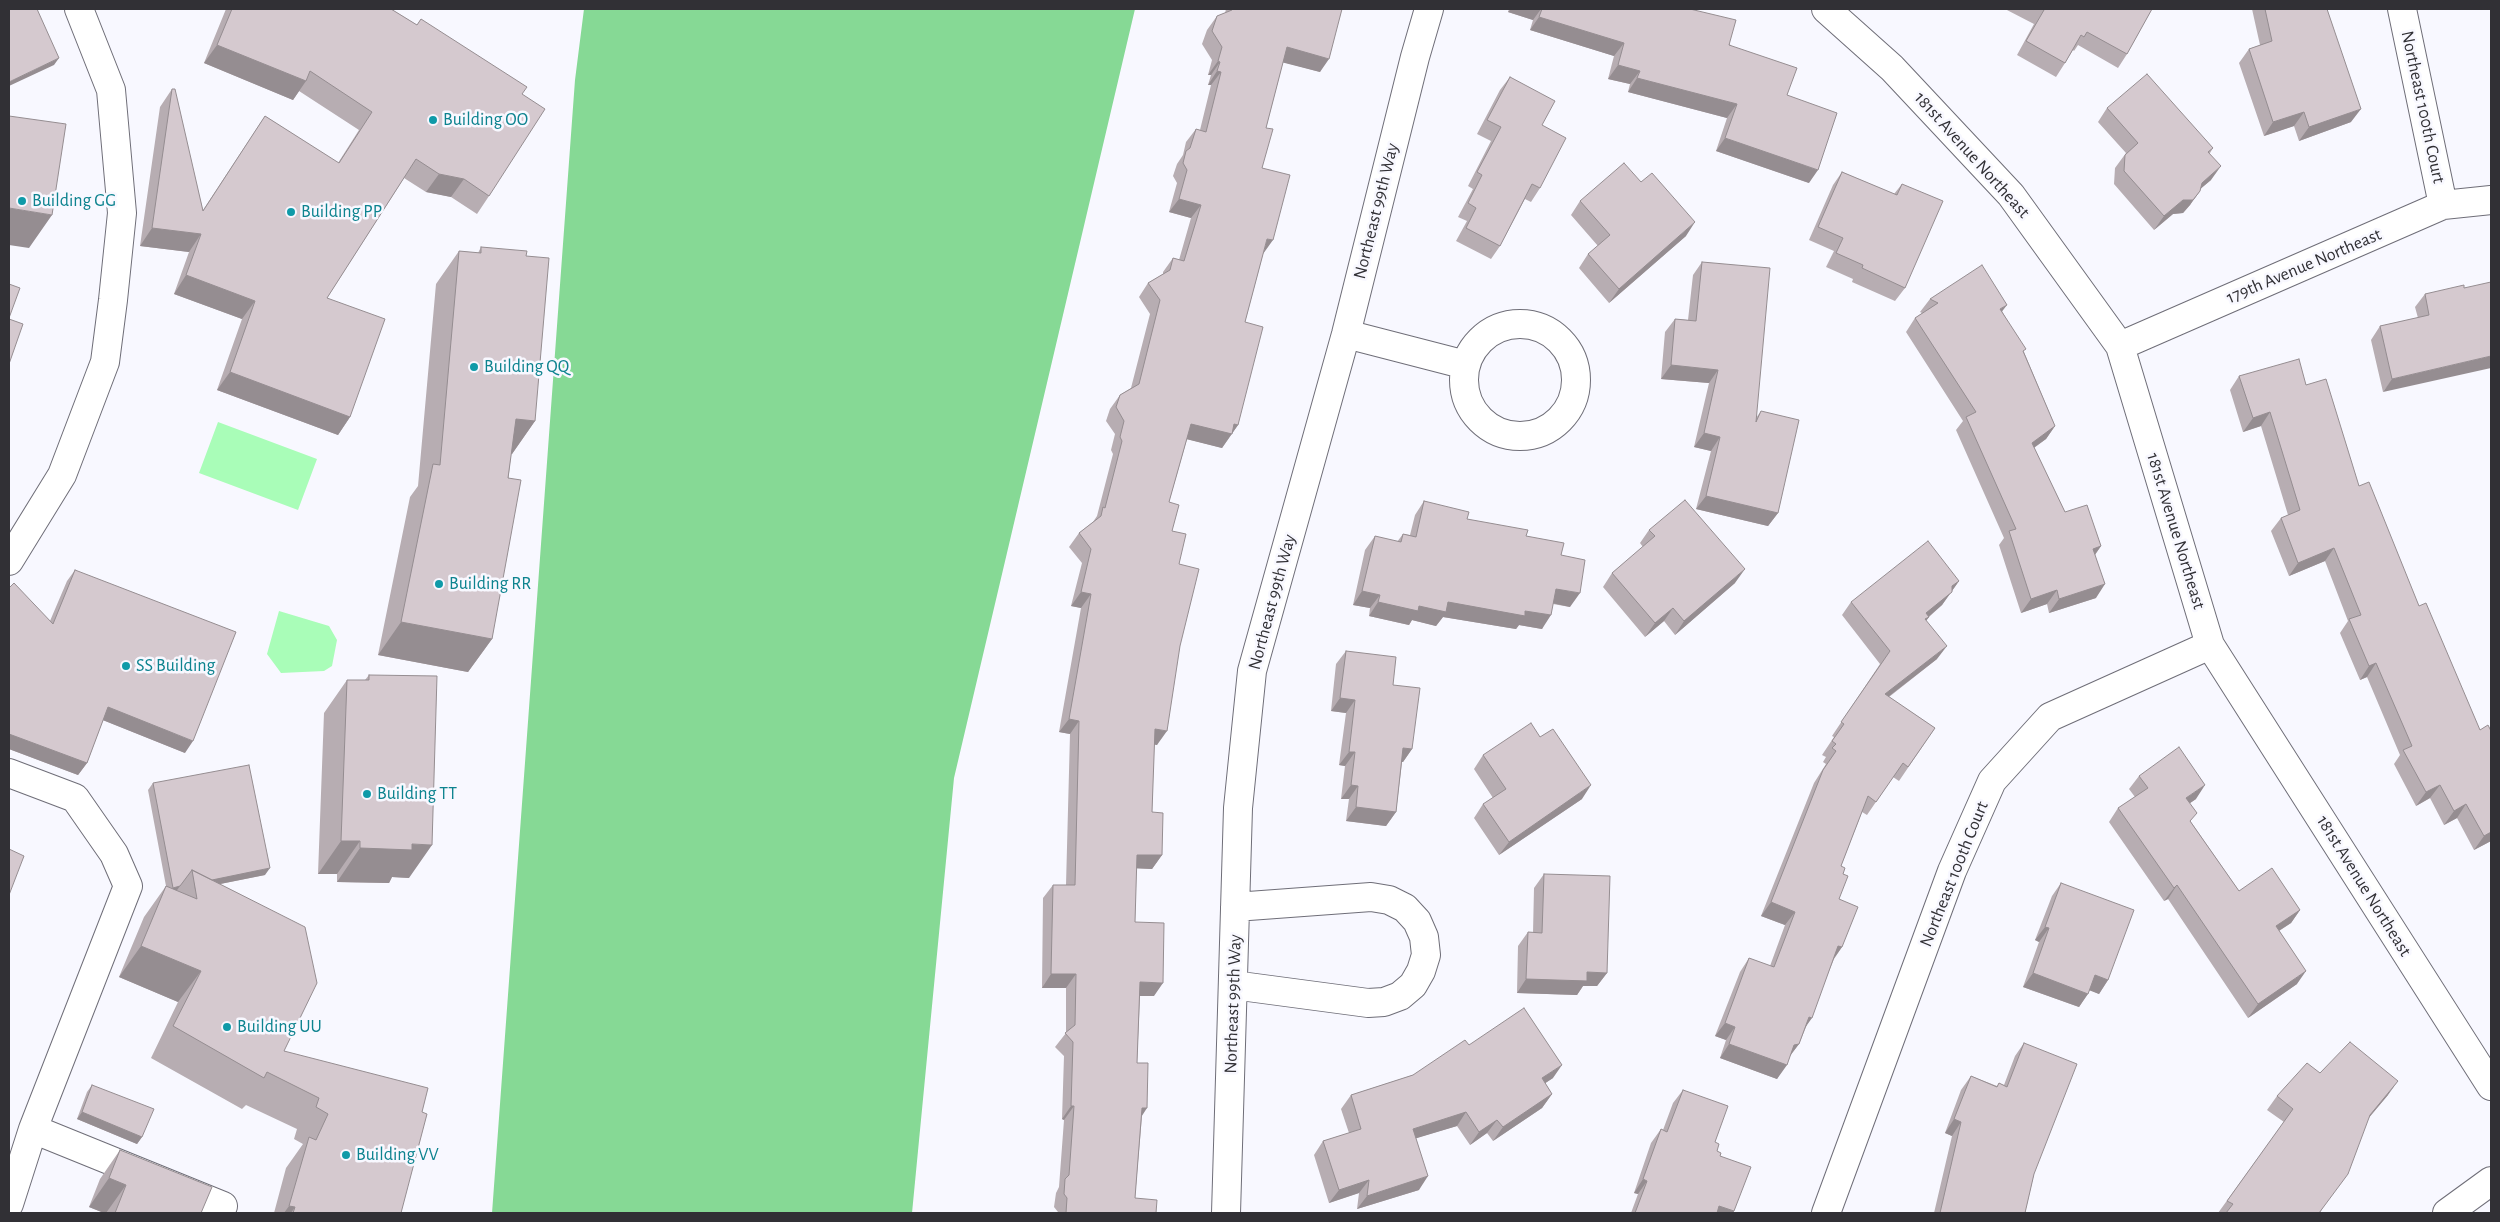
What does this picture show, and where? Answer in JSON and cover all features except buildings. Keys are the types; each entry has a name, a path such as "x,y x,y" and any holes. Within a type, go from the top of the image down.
{"street":[{"path":"9,561 62,475 105,362 113,300 122,213 111,90 79,9"},
{"name":"Northeast 99th Way","path":"1226,1213 1238,808 1252,672 1346,334 1415,57 1429,9"},
{"name":"181st Avenue Northeast","path":"1826,9 1892,68 2011,195 2120,346 2210,645 2491,1086"},
{"name":"Northeast 100th Court","path":"2402,9 2443,205"},
{"name":"179th Avenue Northeast","path":"2120,346 2443,205 2491,200"},
{"path":"1517,324 1535,325 1550,332 1564,344 1572,359 1576,376 1574,394 1568,410 1556,423 1541,432 1524,436 1506,434 1490,427 1473,408 1464,383 1466,366 1473,349 1485,336 1500,327 1517,324"},
{"path":"1346,334 1466,366"},
{"name":"Northeast 100th Court","path":"1826,1213 1952,871 1992,781 2050,717 2210,645"},
{"path":"9,773 75,798 114,854 128,886 33,1129 9,1204"},
{"path":"1233,985 1368,1003 1384,1002 1400,996 1413,985 1421,971 1426,955 1424,937 1417,921 1405,908 1389,900 1371,897 1236,907"},
{"path":"33,1129 223,1206"},
{"path":"2447,1213 2491,1181"}],"green space":[{"path":"584,9 1135,9 954,778 912,1213 492,1213 575,80"},
{"path":"218,422 317,459 298,510 199,473"},
{"path":"279,611 329,626 337,640 332,666 324,671 281,673 267,654"}],"place":[{"name":"Building OO","path":"433,120"},
{"name":"Building GG","path":"22,201"},
{"name":"Building PP","path":"291,212"},
{"name":"Building QQ","path":"474,367"},
{"name":"Building RR","path":"439,584"},
{"name":"SS Building","path":"126,666"},
{"name":"Building TT","path":"367,794"},
{"name":"Building UU","path":"227,1027"},
{"name":"Building VV","path":"346,1155"}]}
